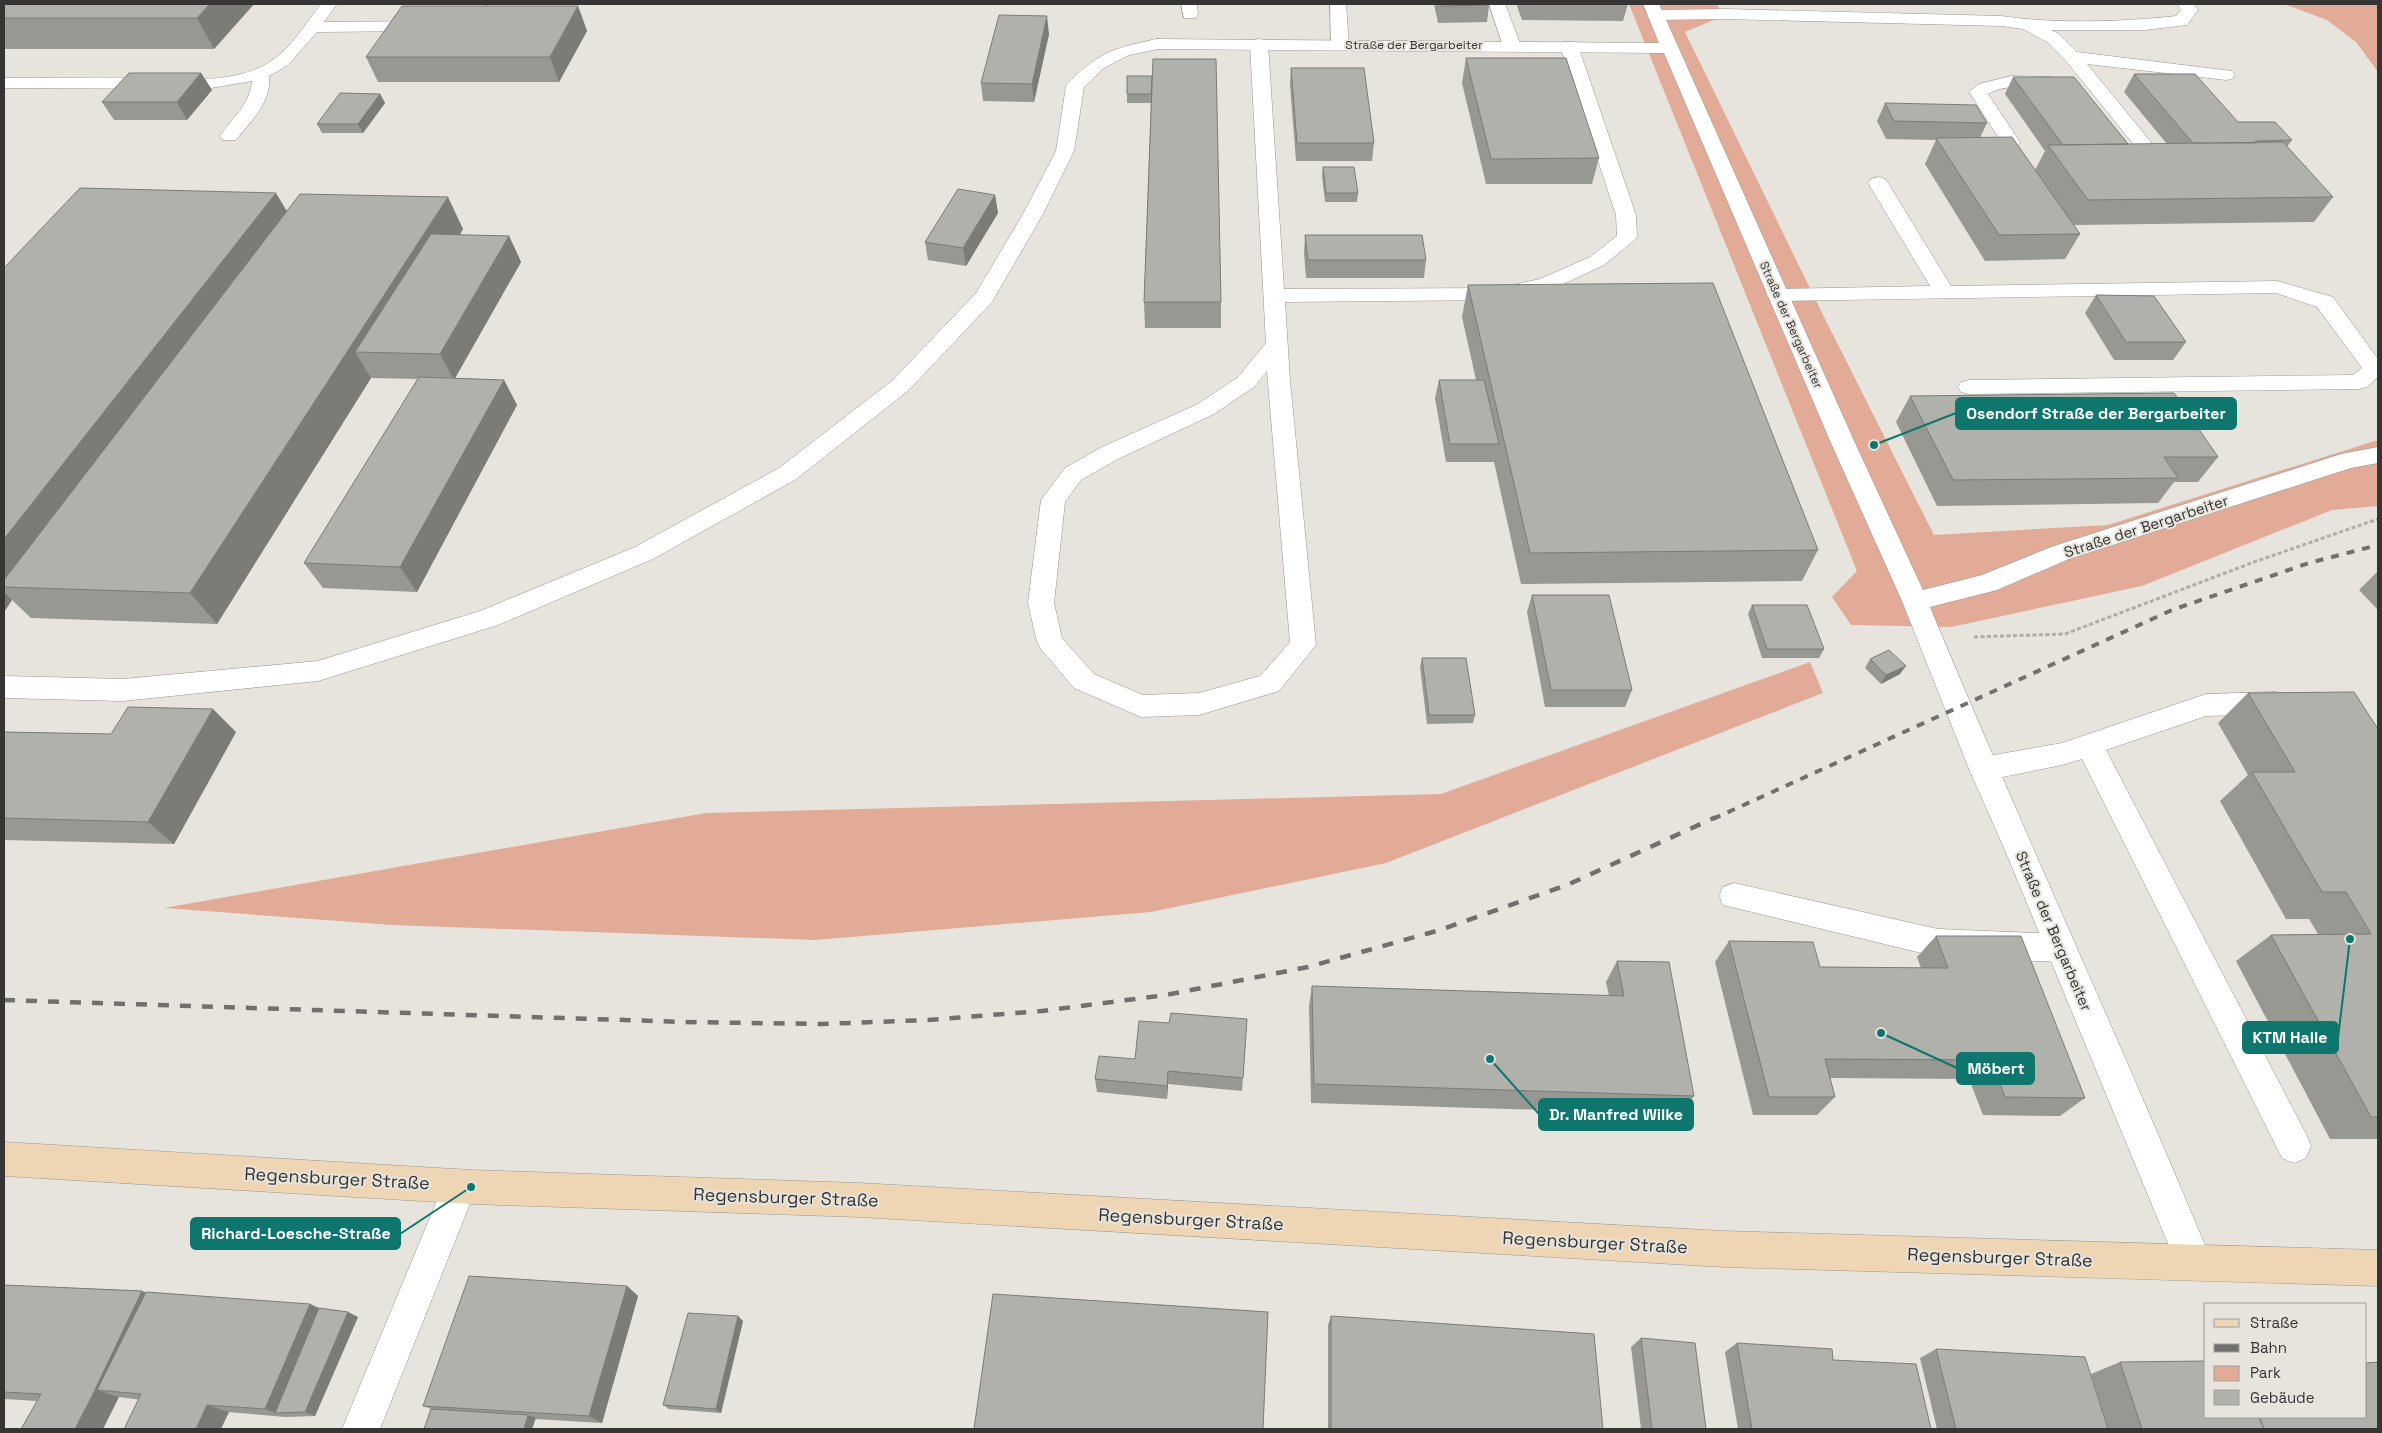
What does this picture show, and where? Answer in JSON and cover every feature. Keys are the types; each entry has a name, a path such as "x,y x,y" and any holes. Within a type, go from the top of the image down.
{"main road":[{"name":"Regensburger Straße","path":"4,1159 460,1186 859,1200 1724,1249 2378,1268"}],"street":[{"path":"4,83 198,83 236,79 260,73 276,66 288,56 328,4"},
{"path":"1338,4 1340,45"},
{"path":"1497,4 1512,46"},
{"path":"1654,9 1725,14 2001,21 2027,17 2136,25 2181,21 2190,10 2185,4"},
{"name":"Straße der Bergarbeiter","path":"1654,9 1778,295 1915,601 1983,769 2019,848 2194,1262"},
{"path":"2027,17 2053,38 2072,57 2150,152"},
{"path":"311,26 453,26"},
{"name":"Straße der Bergarbeiter","path":"4,687 123,690 318,671 490,618 644,553 787,474 901,385 986,297 1033,214 1065,151 1075,86 1098,64 1124,50 1157,44 1670,48"},
{"path":"1260,44 1276,345 1302,645 1269,684 1200,704 1141,706 1084,681 1050,642 1041,603 1053,500 1073,474 1110,453 1206,409 1246,382 1276,345"},
{"path":"1274,296 1498,294 1546,284 1597,261 1627,238 1626,215 1570,46"},
{"path":"2072,57 2226,75"},
{"path":"229,136 260,98 262,82 260,73"},
{"path":"2011,142 1978,92 1988,86 2015,81 2091,80"},
{"path":"1878,183 1944,293"},
{"path":"1778,295 2277,287 2325,302 2351,335 2374,369 2359,382 1969,387"},
{"name":"Straße der Bergarbeiter","path":"1915,601 1988,583 2069,550 2349,460 2378,455"},
{"path":"1983,769 2062,754 2206,705 2305,702"},
{"path":"2089,744 2294,1146"},
{"path":"1734,896 1938,943 2061,948"},
{"path":"361,1429 460,1186"}],"path":[{"path":"453,26 489,4"},
{"path":"1932,644 1989,635 2065,634 2254,562 2378,519"}],"green space":[{"path":"1629,4 1717,4 1723,16 1685,32 1825,319 1934,535 2108,525 2378,440 2378,506 2332,510 2142,586 1951,627 1851,625 1832,597 1857,571"},
{"path":"2284,4 2378,4 2378,72 2356,42 2327,20"},
{"path":"1810,662 1823,693 1386,863 1151,912 815,940 392,925 164,908 706,813 1441,794"}],"building":[{"path":"4,4 210,4 197,18 4,18"},
{"path":"1440,4 1489,4 1489,5 1441,6"},
{"path":"402,6 578,6 550,57 366,57"},
{"path":"999,15 1047,16 1032,84 981,83"},
{"path":"1466,58 1566,58 1599,158 1491,159"},
{"path":"1153,59 1216,59 1221,302 1144,302"},
{"path":"1291,68 1364,68 1374,143 1297,143"},
{"path":"129,73 201,73 177,102 102,102"},
{"path":"2134,74 2195,74 2238,122 2275,122 2292,140 2255,141 2257,143 2193,143"},
{"path":"1127,76 1152,76 1151,94 1127,94"},
{"path":"2013,77 2074,77 2128,144 2063,145"},
{"path":"340,93 380,94 358,124 317,124"},
{"path":"1885,103 1976,105 1987,123 1894,121"},
{"path":"2012,137 2080,234 1999,235 1936,138"},
{"path":"2283,142 2333,197 2088,200 2048,145"},
{"path":"1323,167 1354,167 1358,193 1326,193"},
{"path":"80,188 276,193 4,539 4,268"},
{"path":"958,189 995,195 963,248 925,242"},
{"path":"300,194 448,197 190,593 4,587 4,580"},
{"path":"431,234 509,236 440,354 355,352"},
{"path":"1305,235 1422,235 1426,260 1308,260"},
{"path":"1713,283 1818,550 1530,553 1468,285"},
{"path":"2096,295 2154,296 2186,342 2126,342"},
{"path":"419,377 504,380 400,567 304,563"},
{"path":"1439,380 1484,380 1499,444 1450,444"},
{"path":"2174,393 2218,457 2164,457 2178,478 1953,480 1910,396"},
{"path":"1532,595 1609,595 1632,690 1551,690"},
{"path":"1752,605 1807,605 1824,649 1767,649"},
{"path":"1889,650 1906,666 1886,675 1870,659"},
{"path":"1422,658 1466,658 1475,715 1429,715"},
{"path":"2354,692 2378,729 2378,1117 2371,1117 2271,935 2371,934 2346,892 2322,892 2252,772 2295,772 2248,693"},
{"path":"128,707 213,709 148,822 4,818 4,732 111,734"},
{"path":"1936,936 2021,936 2085,1098 2005,1097 1991,1060 1825,1059 1835,1097 1769,1097 1729,941 1813,942 1820,967 1948,968"},
{"path":"1617,961 1669,962 1694,1096 1314,1084 1312,986 1624,996"},
{"path":"1171,1013 1247,1019 1243,1078 1168,1071 1167,1086 1095,1079 1099,1056 1135,1059 1139,1021 1169,1023"},
{"path":"469,1276 627,1286 589,1416 423,1406"},
{"path":"4,1285 142,1291 75,1429 21,1429 41,1394 4,1392"},
{"path":"146,1292 310,1304 265,1409 207,1405 196,1429 124,1429 141,1394 97,1390"},
{"path":"993,1294 1268,1312 1263,1429 974,1429"},
{"path":"319,1308 348,1312 305,1412 275,1413"},
{"path":"688,1313 738,1316 716,1409 663,1405"},
{"path":"1331,1316 1594,1334 1603,1429 1331,1429"},
{"path":"1641,1338 1695,1343 1706,1429 1652,1429"},
{"path":"1737,1343 1832,1349 1833,1360 1916,1364 1931,1429 1752,1429"},
{"path":"1936,1349 2085,1357 2108,1429 1956,1429"},
{"path":"2204,1361 2204,1418 2259,1418 2264,1429 2142,1429 2120,1362"},
{"path":"2378,1362 2378,1429 2264,1429 2259,1418 2367,1418 2367,1363"},
{"path":"431,1409 528,1415 524,1429 424,1429"}],"railway":[{"path":"1713,819 2172,610 2309,563 2378,545"},
{"path":"4,1000 686,1022 822,1024 928,1020 1042,1011 1166,995 1308,967 1440,930 1567,885 1716,817"}],"place":[{"name":"Osendorf Straße der Bergarbeiter","path":"1874,445"},
{"name":"KTM Halle","path":"2350,939"},
{"name":"Möbert","path":"1881,1033"},
{"name":"Dr. Manfred Wilke","path":"1490,1059"},
{"name":"Richard-Loesche-Straße","path":"471,1187"}]}
